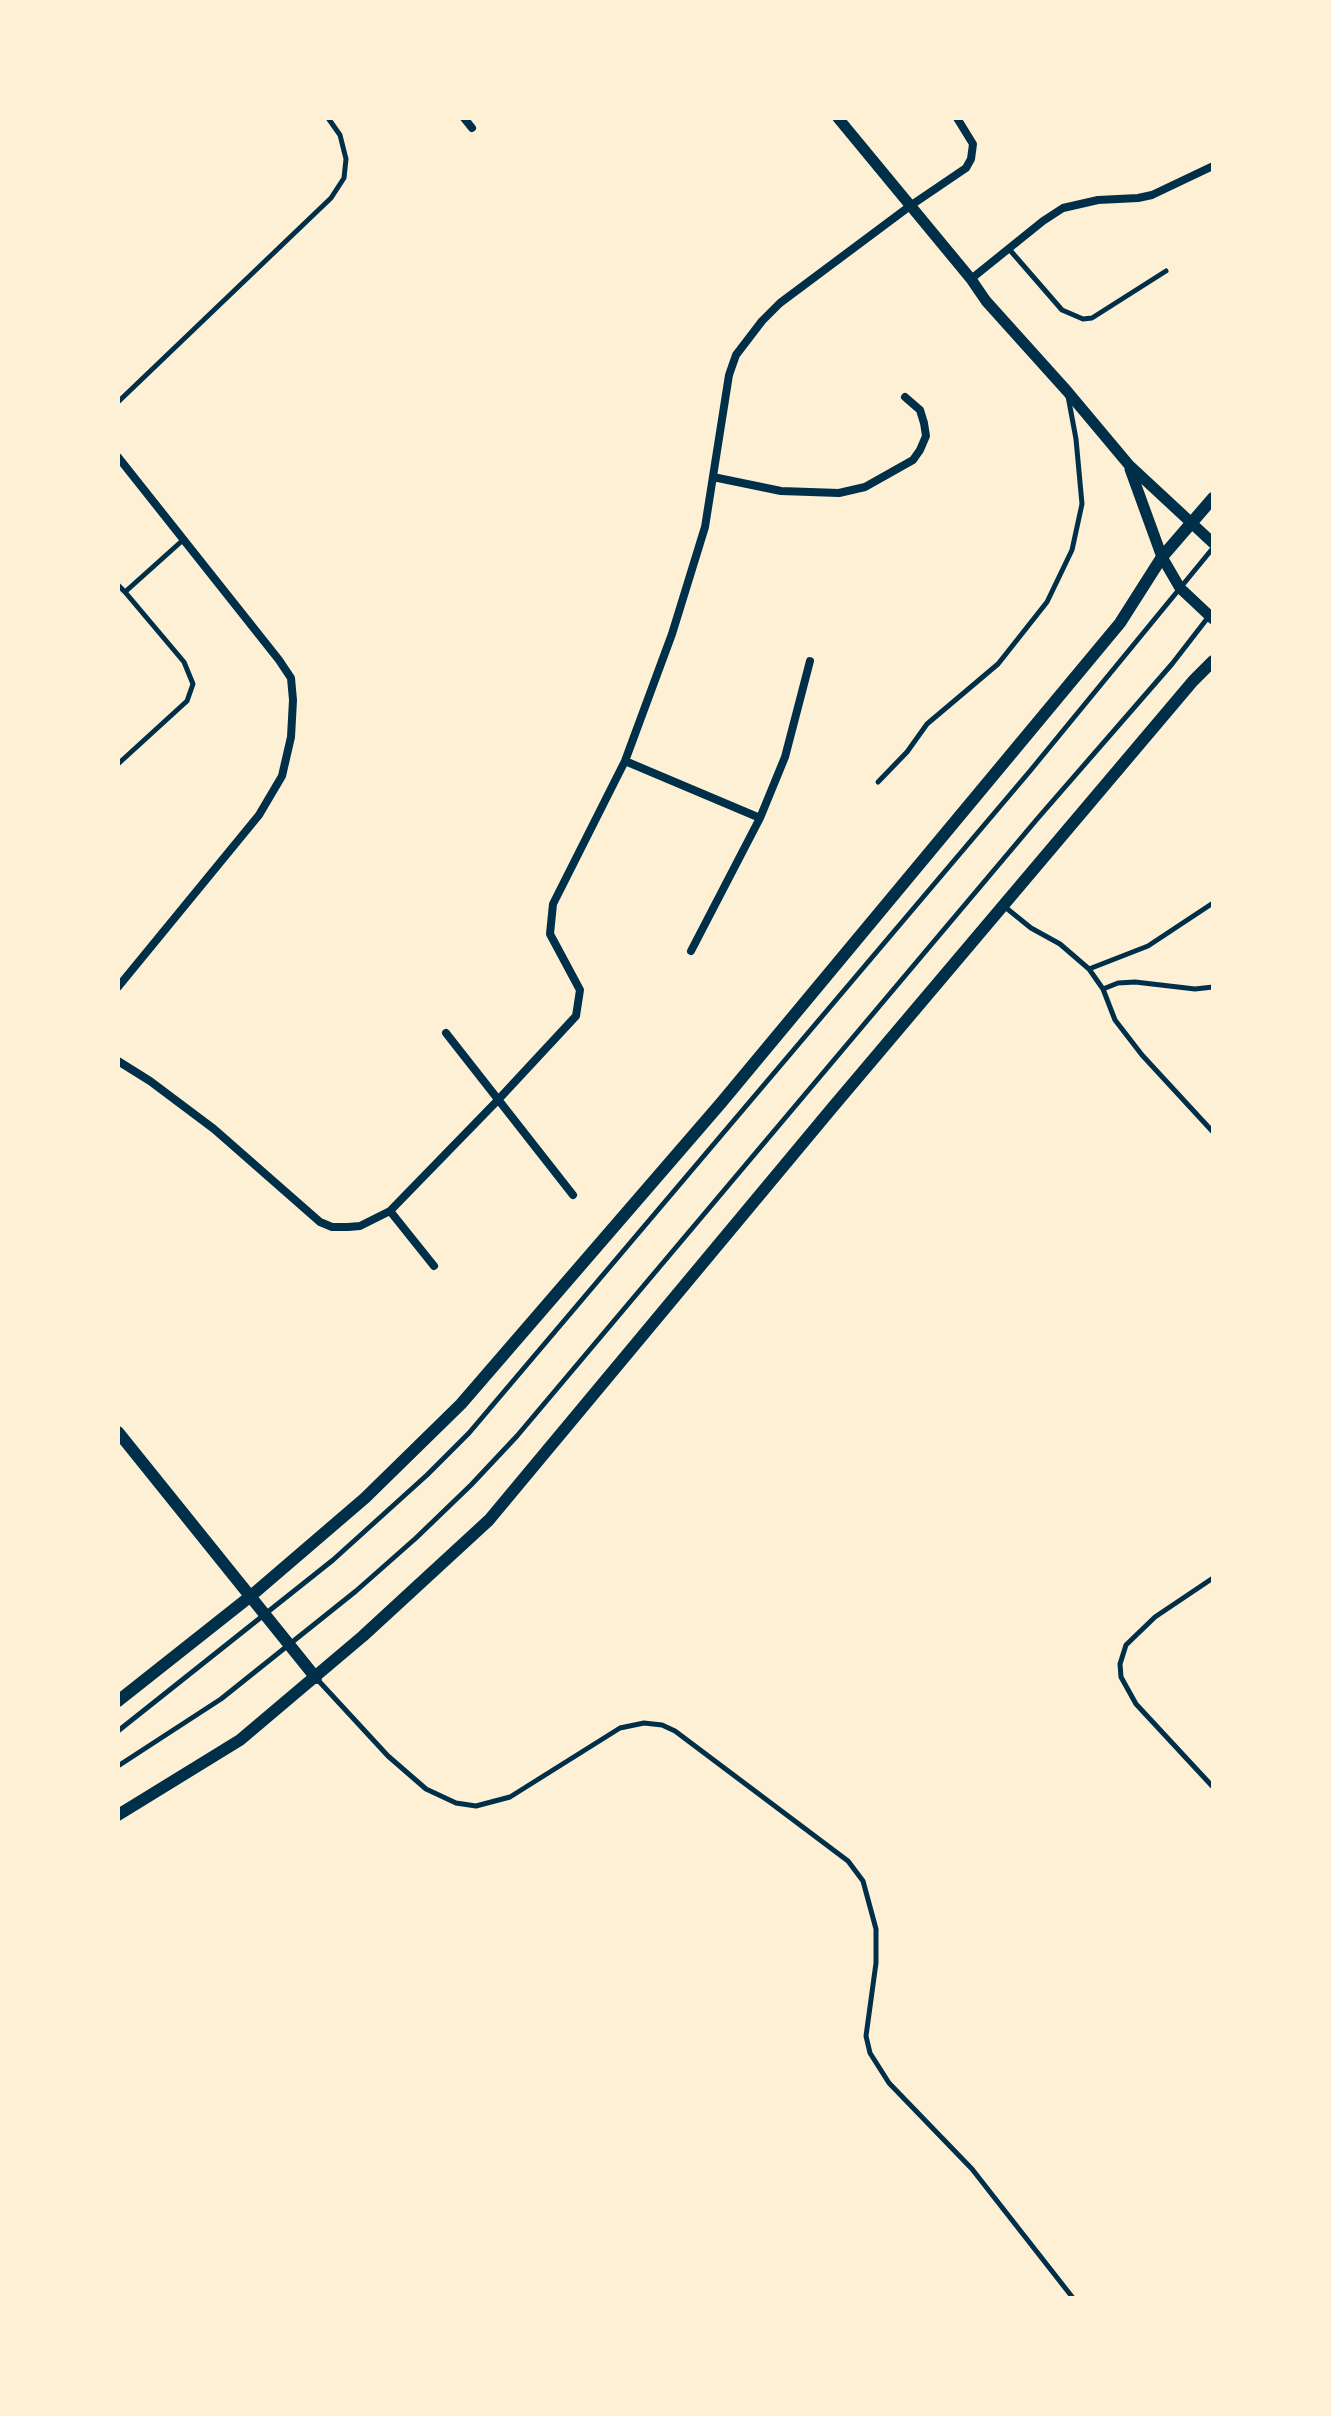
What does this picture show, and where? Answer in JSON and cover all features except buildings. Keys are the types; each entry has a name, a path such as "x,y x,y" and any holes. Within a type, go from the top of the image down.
{"main road":[{"path":"118,1701 252,1595 365,1498 461,1404 721,1103 1120,623 1162,557 1213,498"},
{"path":"118,1815 240,1740 316,1678 489,1520 1003,906 1213,661"},
{"path":"118,1432 316,1678"}],"street":[{"path":"464,118 472,128"},
{"path":"118,1061 214,1129 320,1222 332,1227 360,1226 390,1211 576,1016 580,990 550,934 553,904 625,761 685,593 705,527 729,375 736,355 780,303 910,206 956,177 971,159 973,144 957,118"},
{"path":"845,120 986,301 1129,465 1213,545"},
{"path":"971,279 1063,208 1098,200 1152,195 1213,166"},
{"path":"713,477 781,491 839,493 865,487 913,460 920,450 926,436 924,423 920,410 905,397"},
{"path":"118,457 279,660 291,678 293,700 291,737 282,776 259,815 118,987"},
{"path":"1129,465 1162,557 1180,588 1212,615"},
{"path":"691,951 760,818 796,724 810,661"},
{"path":"625,761 760,818"},
{"path":"446,1033 573,1195"},
{"path":"390,1211 434,1266"}],"lane":[{"path":"118,402 331,198 344,178 346,159 340,135 328,118"},
{"path":"1009,249 1062,310 1083,319 1092,318 1166,271"},
{"path":"878,782 907,752 927,724 998,664 1047,602 1072,550 1082,504 1076,439 1067,391"},
{"path":"125,592 183,539"},
{"path":"118,1731 333,1560 469,1433 1030,771 1213,545"},
{"path":"118,585 184,662 193,684 187,701 118,764"},
{"path":"118,1766 221,1699 356,1591 416,1538 517,1436 1212,615"},
{"path":"1089,969 1148,946 1213,903"},
{"path":"1003,906 1031,928 1075,955 1089,969 1103,989 1115,1020 1142,1055 1213,1132"},
{"path":"1103,989 1125,982 1195,989 1213,987"},
{"path":"1213,1578 1155,1617 1126,1645 1120,1664 1121,1677 1136,1704 1213,1787"},
{"path":"316,1678 388,1756 426,1789 444,1798 476,1806 510,1797 620,1728 644,1723 662,1725 675,1731 848,1861 863,1881 876,1929 876,1963 866,2036 870,2053 889,2083 972,2169 1073,2298"}]}
